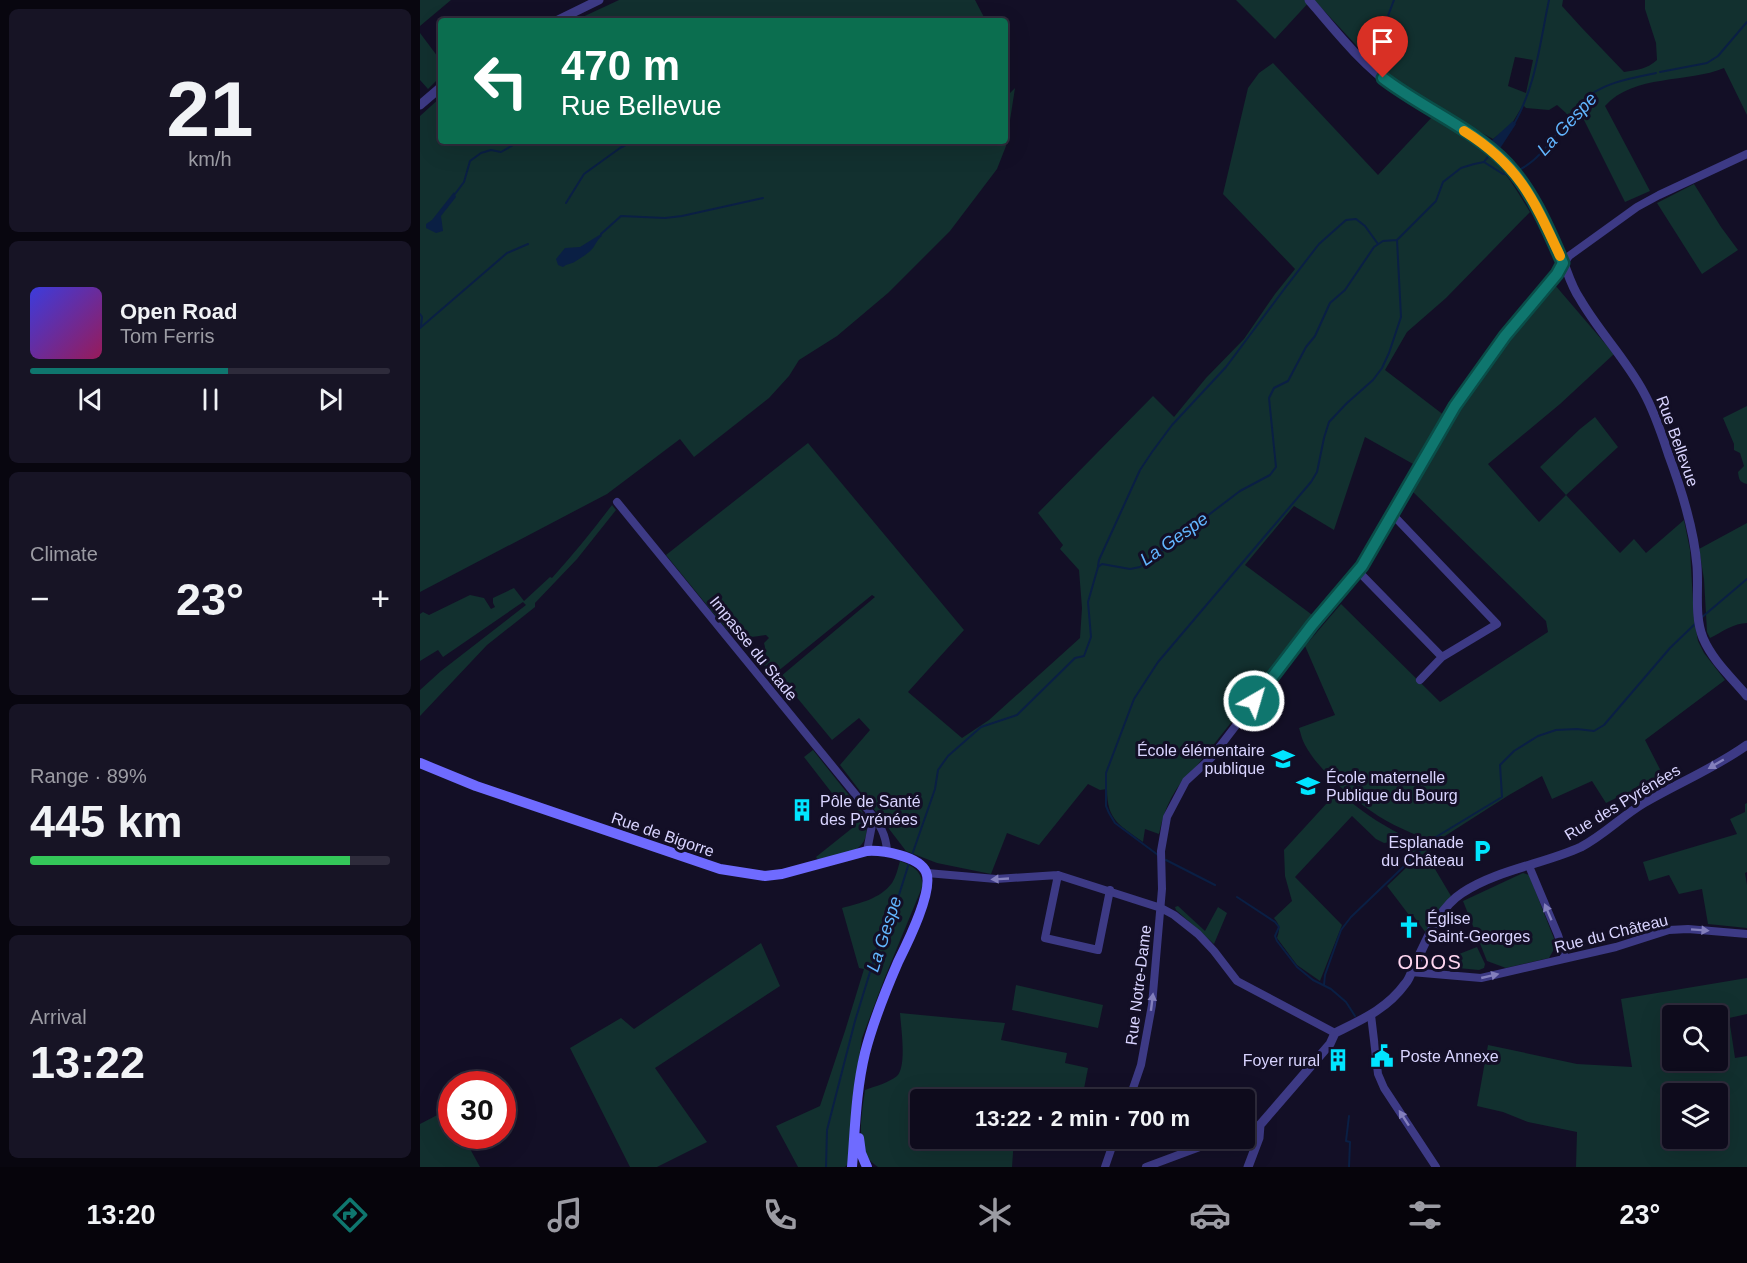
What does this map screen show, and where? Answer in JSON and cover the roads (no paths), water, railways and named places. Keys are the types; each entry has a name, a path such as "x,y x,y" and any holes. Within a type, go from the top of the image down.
{"main road":[{"name":"Rue de Bigorre","path":"420,763 476,786 720,869 738,873 765,876 782,874 867,851 887,851 902,856 917,864 927,873"},
{"path":"852,1167 856,1113 865,1054 873,1024 922,907 927,886 927,873"},
{"path":"856,1113 861,1153 867,1167"}],"street":[{"path":"562,18 599,0"},
{"name":"Rue Bellevue","path":"1309,0 1344,42 1383,78 1484,143 1519,178 1545,223 1579,299 1619,353 1644,393 1658,423 1689,519 1697,565 1698,606 1702,637 1716,662 1747,696"},
{"path":"420,105 438,90"},
{"name":"Rue Notre-Dame","path":"1133,1089 1141,1065 1152,1005 1161,908 1161,850 1167,817 1186,781 1211,758 1312,625 1358,571 1455,406 1505,336 1557,274 1569,256 1637,207 1747,154"},
{"name":"Impasse du Stade","path":"617,502 879,823 886,840 887,851"},
{"path":"1393,515 1497,624 1442,657 1420,680"},
{"path":"1358,571 1442,657"},
{"name":"Rue des Pyrénées","path":"1335,1033 1371,1015 1390,1002 1406,983 1440,915 1460,894 1483,882 1581,846 1642,804 1747,745"},
{"path":"867,851 872,825 869,811"},
{"path":"1529,866 1558,935 1565,958"},
{"path":"927,873 996,879 1058,875 1161,908 1198,934 1237,981 1335,1033 1330,1044 1260,1125 1255,1127"},
{"path":"1058,875 1045,938 1098,950 1110,890"},
{"name":"Rue du Château","path":"1412,972 1481,978 1616,947 1669,930 1688,929 1747,934"},
{"path":"1371,1015 1378,1074 1384,1088 1436,1167"},
{"path":"1248,1167 1260,1125"},
{"path":"1105,1167 1111,1149"},
{"path":"1146,1167 1196,1149"}],"water":[{"path":"1513,121 1516,124 1499,150 1490,142"},
{"path":"454,192 456,197 441,216 443,231 436,233 426,228 426,224 432,220"},
{"path":"601,234 602,236 593,248 585,255 563,267 558,265 556,259 565,248 580,247"}],"waterway":[{"path":"1374,53 1394,0"},
{"name":"La Gespe","path":"1514,124 1532,79 1549,0"},
{"path":"809,18 843,18"},
{"name":"La Gespe","path":"1660,72 1707,63 1718,56 1747,22"},
{"name":"La Gespe","path":"1516,171 1526,166 1544,150 1575,109 1590,95 1617,82 1656,73"},
{"path":"455,194 464,182 470,161 481,153 491,150 501,152 515,144"},
{"path":"566,203 584,174 627,144"},
{"name":"La Gespe","path":"912,855 935,789 938,770 948,756 981,727 1017,715 1075,658 1084,656 1091,637 1088,602 1098,567 1102,564 1130,569 1140,567 1240,491 1270,475 1276,467 1269,398 1274,388 1288,381 1306,347 1315,336 1330,303 1345,290 1374,247 1383,241 1397,240 1436,201 1443,182 1461,168 1484,162 1490,154"},
{"name":"La Gespe","path":"1484,162 1503,174 1511,172"},
{"path":"601,234 621,216 665,218 682,216 763,198"},
{"path":"1098,566 1140,470 1152,452 1172,425 1226,367 1319,244 1346,220 1356,219 1365,226 1378,244"},
{"path":"1158,855 1115,823 1106,806 1106,773 1134,699 1158,662 1311,482 1317,472 1329,422 1373,380 1382,368 1401,317 1397,240"},
{"path":"420,328 507,253 528,244"},
{"path":"420,314 421,326"},
{"path":"1701,618 1747,579"},
{"path":"1431,840 1502,797 1500,765 1514,751 1538,736 1556,730 1594,731 1604,725 1670,648 1697,622"},
{"path":"1324,985 1325,975 1341,930 1351,917 1423,848"},
{"path":"1166,860 1215,885"},
{"name":"La Gespe","path":"826,1167 827,1130 855,1021 882,933 893,914 909,863"},
{"path":"1237,897 1275,922 1279,927 1275,936 1277,941 1297,967 1313,980 1331,989 1346,1002 1355,1016"},
{"path":"1349,1116 1346,1141 1350,1142 1349,1167"}],"place":[{"name":"École élémentaire publique","path":"1283,759"},
{"name":"École maternelle Publique du Bourg","path":"1308,786"},
{"name":"Pôle de Santé des Pyrénées","path":"802,810"},
{"name":"Esplanade du Château","path":"1482,851"},
{"name":"Église Saint-Georges","path":"1409,927"},
{"name":"Poste Annexe","path":"1382,1056"},
{"name":"Foyer rural","path":"1338,1060"}],"district":[{"name":"ODOS","path":"1430,962"}]}
